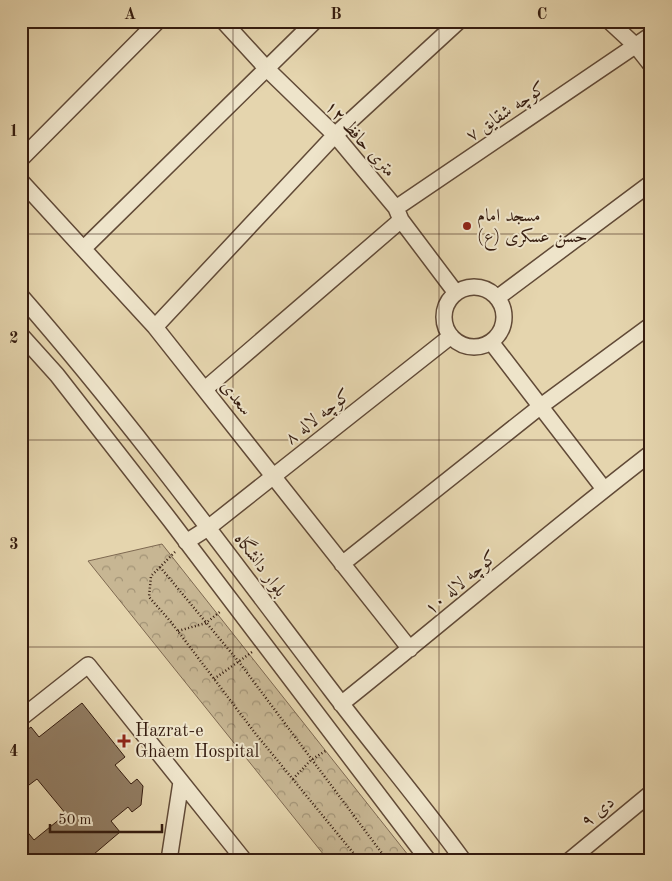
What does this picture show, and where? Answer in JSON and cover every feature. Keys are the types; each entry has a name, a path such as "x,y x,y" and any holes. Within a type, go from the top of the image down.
{"street":[{"path":"21,159 158,21"},
{"name":"۱۲ متری حافظ","path":"223,21 267,69 335,135 398,214 456,293"},
{"path":"84,248 315,21"},
{"path":"155,327 335,135 459,21"},
{"path":"609,21 636,46 651,66"},
{"name":"کوچه شقایق ۷","path":"205,389 398,214 651,35"},
{"name":"سعدی","path":"21,181 155,327 410,649"},
{"path":"497,298 651,183"},
{"path":"473,287 482,288 497,298 502,306 503,326 491,342 474,347 466,345 451,336 445,318 446,309 456,293 473,287"},
{"name":"بلوار دانشگاه","path":"21,296 71,353 463,860"},
{"path":"342,564 542,406 651,325"},
{"path":"21,335 57,375 183,544 232,602 428,860"},
{"name":"کوچه لاله ۸","path":"183,544 208,528 451,336"},
{"path":"491,342 604,489"},
{"name":"کوچه لاله ۱۰","path":"341,704 604,489 651,453"},
{"path":"21,718 88,665 244,860"},
{"path":"169,860 181,782"},
{"name":"۹ دی","path":"572,859 651,793"}],"path":[{"path":"183,544 151,576 149,597 359,860"},
{"path":"160,567 239,662 387,860"},
{"path":"178,631 206,623 232,602"},
{"path":"214,679 263,643"},
{"path":"293,779 311,760 338,741"}],"green space":[{"path":"162,544 412,860 328,860 88,561"}],"building":[{"path":"82,703 125,757 115,765 131,784 137,779 143,786 141,805 132,812 128,807 111,821 120,832 87,860 21,860 21,824 34,840 66,814 37,779 21,791 21,734 31,727 39,737"}],"place":[{"name":"مسجد امام حسن عسکری (ع)","path":"467,226"},
{"name":"Hazrat-e Ghaem Hospital","path":"124,741"}]}
